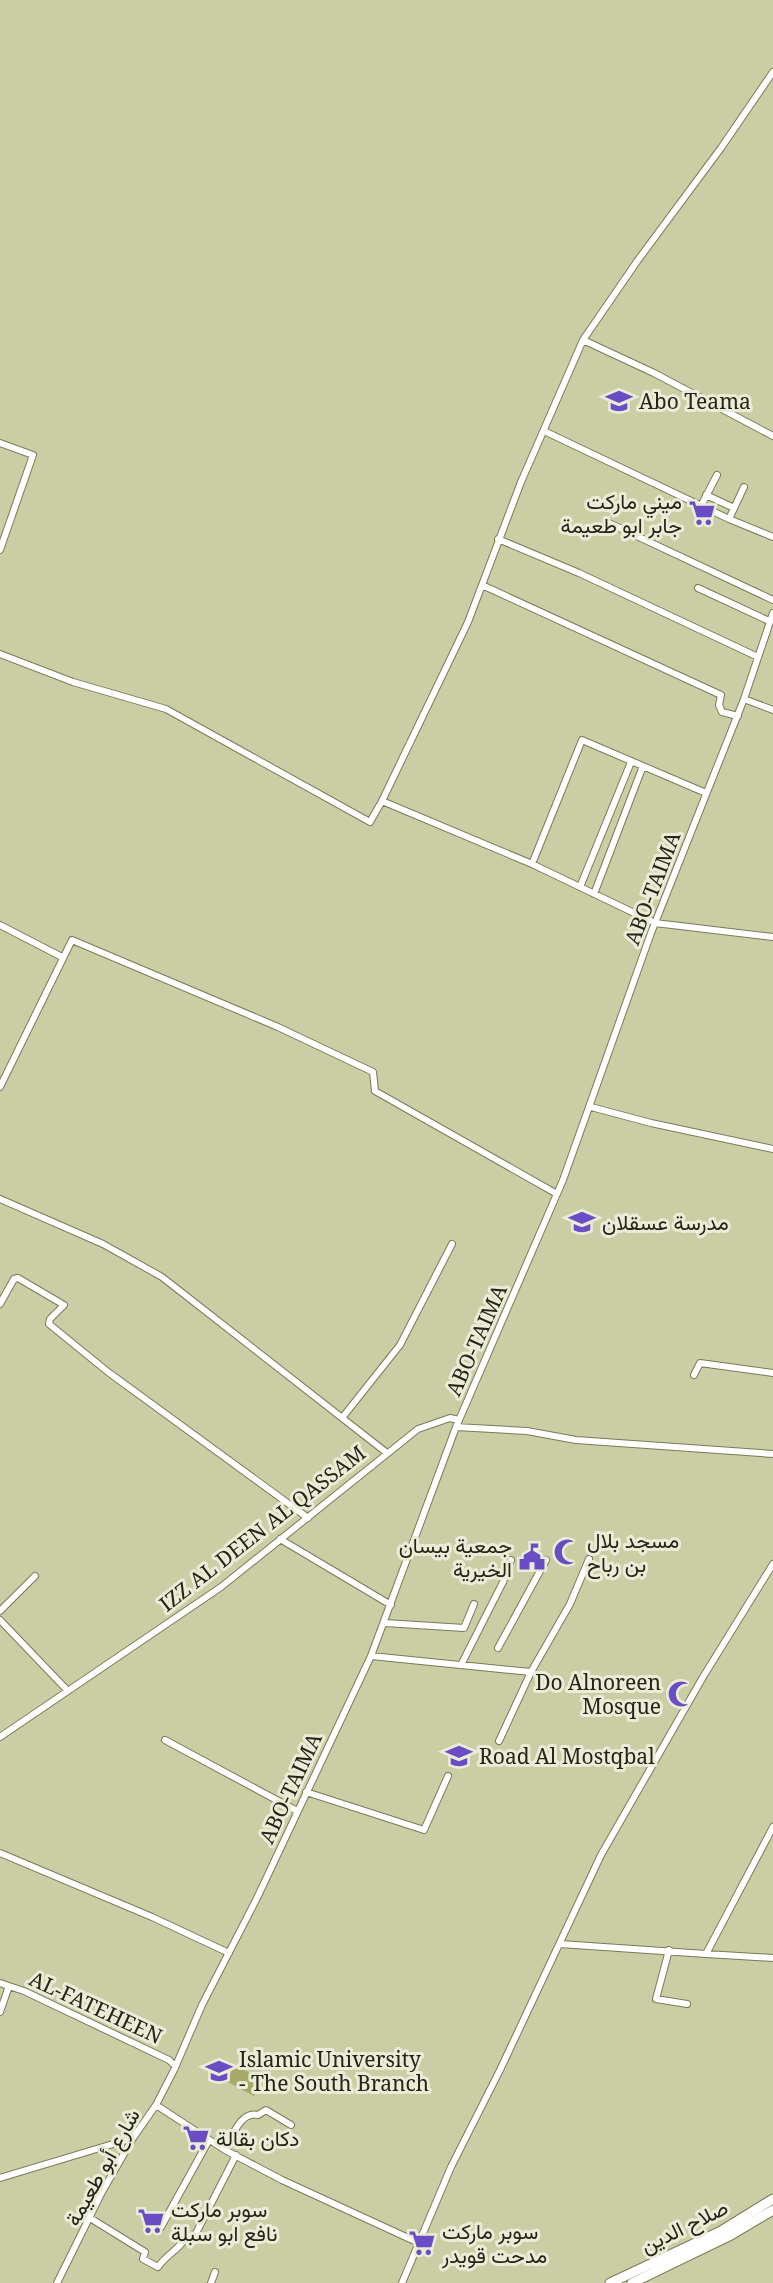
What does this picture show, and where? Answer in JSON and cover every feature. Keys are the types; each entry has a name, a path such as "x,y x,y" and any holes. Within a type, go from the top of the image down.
{"highway":[{"name":"صلاح الدين","path":"610,2283 721,2231 773,2199"},
{"name":"صلاح الدين","path":"632,2283 731,2235 773,2210"}],"street":[{"path":"0,654 73,682 166,709 370,822 446,672 482,585 498,539 584,340 616,291 721,148 773,72"},
{"path":"584,340 654,373 773,436"},
{"path":"544,431 729,519 773,537"},
{"path":"0,443 33,455 0,550"},
{"path":"701,506 717,474"},
{"path":"729,519 744,488"},
{"path":"706,495 734,508"},
{"path":"609,523 773,600"},
{"path":"498,539 579,573 758,657"},
{"path":"482,585 721,696 722,712 738,716"},
{"path":"698,588 769,621"},
{"name":"ABO-TAIMA","path":"175,2066 385,1623 408,1552 456,1427 557,1194 591,1107 655,923 738,716 773,612"},
{"path":"744,699 773,710"},
{"path":"532,864 582,740 706,793"},
{"path":"580,887 631,762"},
{"path":"594,894 643,766"},
{"path":"382,801 532,864 655,923 773,937"},
{"path":"0,926 62,957"},
{"path":"0,1086 72,940 278,1027 352,1061 373,1072 375,1091 557,1194"},
{"path":"591,1107 651,1123 773,1149"},
{"path":"0,1199 103,1244 162,1277 387,1453"},
{"path":"342,1418 400,1345 452,1244"},
{"path":"0,1304 14,1279 18,1278 64,1305 50,1319 49,1324 108,1372 308,1518"},
{"path":"694,1375 700,1363 773,1373"},
{"name":"IZZ AL DEEN AL QASSAM","path":"0,1737 221,1587 418,1428 450,1418 459,1420"},
{"path":"456,1427 527,1431 576,1440 773,1454"},
{"path":"280,1539 391,1605"},
{"path":"499,1741 531,1672 570,1604 589,1559"},
{"path":"461,1665 503,1582 511,1560"},
{"path":"498,1648 546,1560"},
{"path":"402,2283 451,2167 501,2070 526,2011 605,1846 703,1677 773,1564"},
{"path":"0,1611 35,1576"},
{"path":"385,1623 464,1628 474,1604"},
{"path":"0,1620 67,1690"},
{"path":"371,1656 531,1672"},
{"path":"165,1740 297,1811"},
{"path":"306,1792 424,1830 448,1776"},
{"path":"706,1954 773,1827"},
{"path":"0,1853 152,1917 229,1953"},
{"path":"560,1944 773,1958"},
{"path":"669,1950 656,1999 687,2004"},
{"name":"AL-FATEHEEN","path":"0,1983 169,2060 175,2066"},
{"path":"0,2013 9,1986"},
{"name":"شارع أبو طعيمة","path":"57,2283 133,2138 156,2105 175,2066"},
{"path":"156,2105 225,2150 282,2180 419,2243"},
{"path":"225,2150 244,2118 252,2113 258,2115 266,2110 291,2125"},
{"path":"0,2178 133,2138"},
{"path":"161,2227 209,2140"},
{"path":"90,2218 145,2252 143,2259 158,2267 165,2256 179,2250 188,2241 236,2154"},
{"path":"211,2283 216,2272"}],"green space":[{"path":"235,2065 263,2080 254,2096 226,2081"}],"place":[{"name":"Abo Teama","path":"619,401"},
{"name":"ميني ماركت جابر ابو طعيمة","path":"702,513"},
{"name":"مدرسة عسقلان","path":"582,1222"},
{"name":"مسجد بلال بن رباح","path":"567,1552"},
{"name":"جمعية بيسان الخيرية","path":"532,1557"},
{"name":"Do Alnoreen Mosque","path":"681,1694"},
{"name":"Road Al Mostqbal","path":"459,1756"},
{"name":"Islamic University - The South Branch","path":"219,2071"},
{"name":"دكان بقالة","path":"196,2138"},
{"name":"سوبر ماركت نافع ابو سبلة","path":"151,2221"},
{"name":"سوبر ماركت مدحت قويدر","path":"422,2243"}]}
